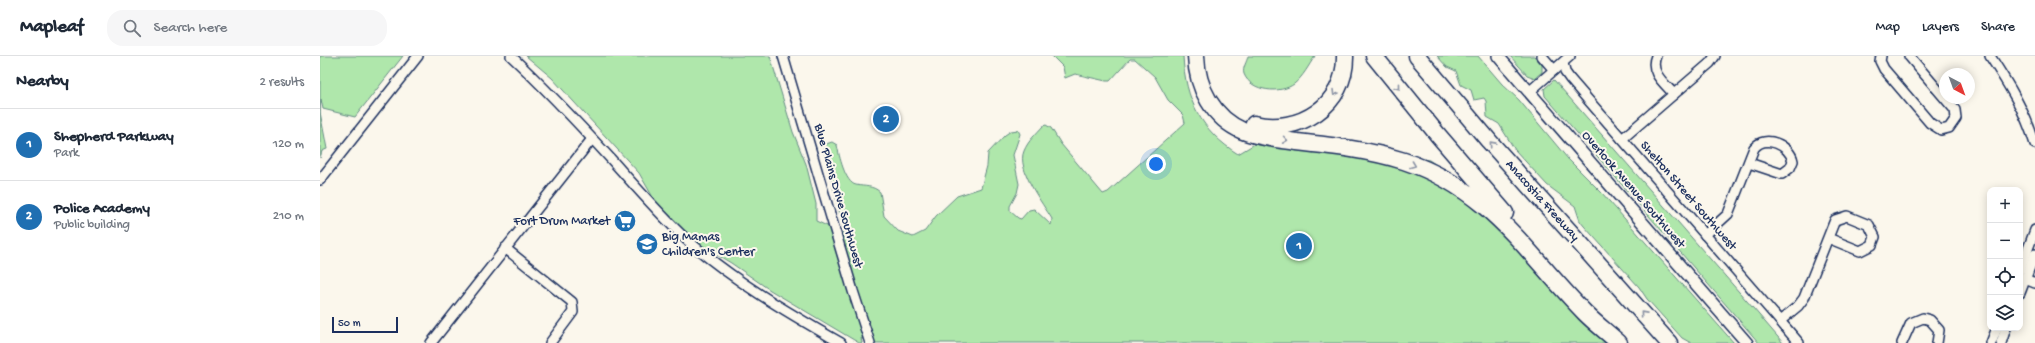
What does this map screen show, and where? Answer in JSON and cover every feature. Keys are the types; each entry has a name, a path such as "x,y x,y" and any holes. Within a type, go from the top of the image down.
{"highway":[{"path":"1196,56 1199,79 1209,101 1227,121 1242,131 1269,138 1355,149 1386,156 1427,170 1467,193 1501,220 1586,313 1620,343"},
{"path":"1206,56 1207,71 1211,83 1224,105 1234,113 1250,122 1274,127 1300,122 1314,116 1325,107 1334,95 1341,80 1345,56"},
{"path":"1374,56 1459,160 1620,343"},
{"name":"Anacostia Freeway","path":"1417,56 1489,141 1669,343"}],"street":[{"path":"320,180 418,56"},
{"path":"511,56 592,139 655,208 704,254 763,298 840,343"},
{"name":"Blue Plains Drive Southwest","path":"783,56 870,343"},
{"name":"Overlook Avenue Southwest","path":"1498,56 1747,343"},
{"path":"1542,56 1554,70"},
{"path":"1529,92 1570,56"},
{"path":"1656,56 1654,65 1655,72 1674,94"},
{"path":"1622,139 1715,56"},
{"path":"1881,56 1880,61 1884,69 1930,123 1937,129 1949,128 1956,118 1955,110 1909,56"},
{"path":"1990,56 2021,105 2035,144"},
{"name":"Shelton Street Southwest","path":"1563,63 1567,75 1799,343"},
{"path":"431,343 592,139"},
{"path":"1705,236 1726,216 1748,163 1756,145 1767,141 1787,148 1793,160 1790,168 1782,174 1748,163"},
{"path":"1780,321 1802,301 1835,220 1840,217 1847,216 1869,225 1875,237 1872,245 1860,251 1828,238"},
{"path":"2023,262 2035,230"},
{"path":"505,248 572,302 573,312 550,343"},
{"path":"2035,254 2023,278 2035,283"},
{"path":"1902,343 1911,323 1922,318 1930,320 1938,330 1937,343"},
{"path":"1991,343 1996,331"},
{"path":"2001,343 2005,331"}],"green space":[{"path":"320,56 403,56 355,117 323,109 321,99 320,112"},
{"path":"526,56 770,56 793,132 806,164 816,204 816,221 845,234 824,150 826,144 832,142 837,145 843,168 852,183 871,187 880,192 884,216 898,231 913,237 925,231 936,216 957,196 981,188 987,166 988,153 1005,135 1011,131 1018,130 1020,134 1013,155 1019,184 1017,193 1010,206 1010,211 1021,219 1029,210 1034,209 1051,225 1052,219 1037,196 1027,176 1023,158 1024,151 1028,144 1043,126 1046,125 1051,128 1061,144 1103,194 1108,192 1185,123 1183,115 1168,100 1155,77 1135,59 1130,59 1110,81 1106,81 1075,74 1065,78 1063,67 1052,56 1183,56 1187,86 1197,112 1214,135 1238,154 1268,136 1429,160 1465,184 1533,265 1605,343 869,343 861,338 862,343 859,343 770,290 731,263 670,227 639,173 552,78"},
{"path":"1248,56 1315,56 1294,84 1282,89 1267,90 1253,85 1244,74 1244,67"},
{"path":"1437,56 1478,56 1502,84 1519,100 1568,159 1602,193 1734,343 1691,343 1682,338 1647,299 1639,287 1584,226 1580,221 1575,206 1547,185 1515,150 1499,124 1487,117 1486,101 1484,98 1474,100 1471,90 1461,85 1456,71 1447,67"},
{"path":"1510,56 1534,56 1542,65 1542,72 1535,78 1527,75"},
{"path":"1554,80 1783,343 1759,343 1545,96 1544,89"},
{"path":"320,112 327,149 322,151 320,158"}],"place":[{"name":"Police Academy","path":"886,119"},
{"name":"Fort Drum Market","path":"625,221"},
{"name":"Big Mamas Children's Center","path":"647,244"},
{"name":"Shepherd Parkway","path":"1299,246"}]}
